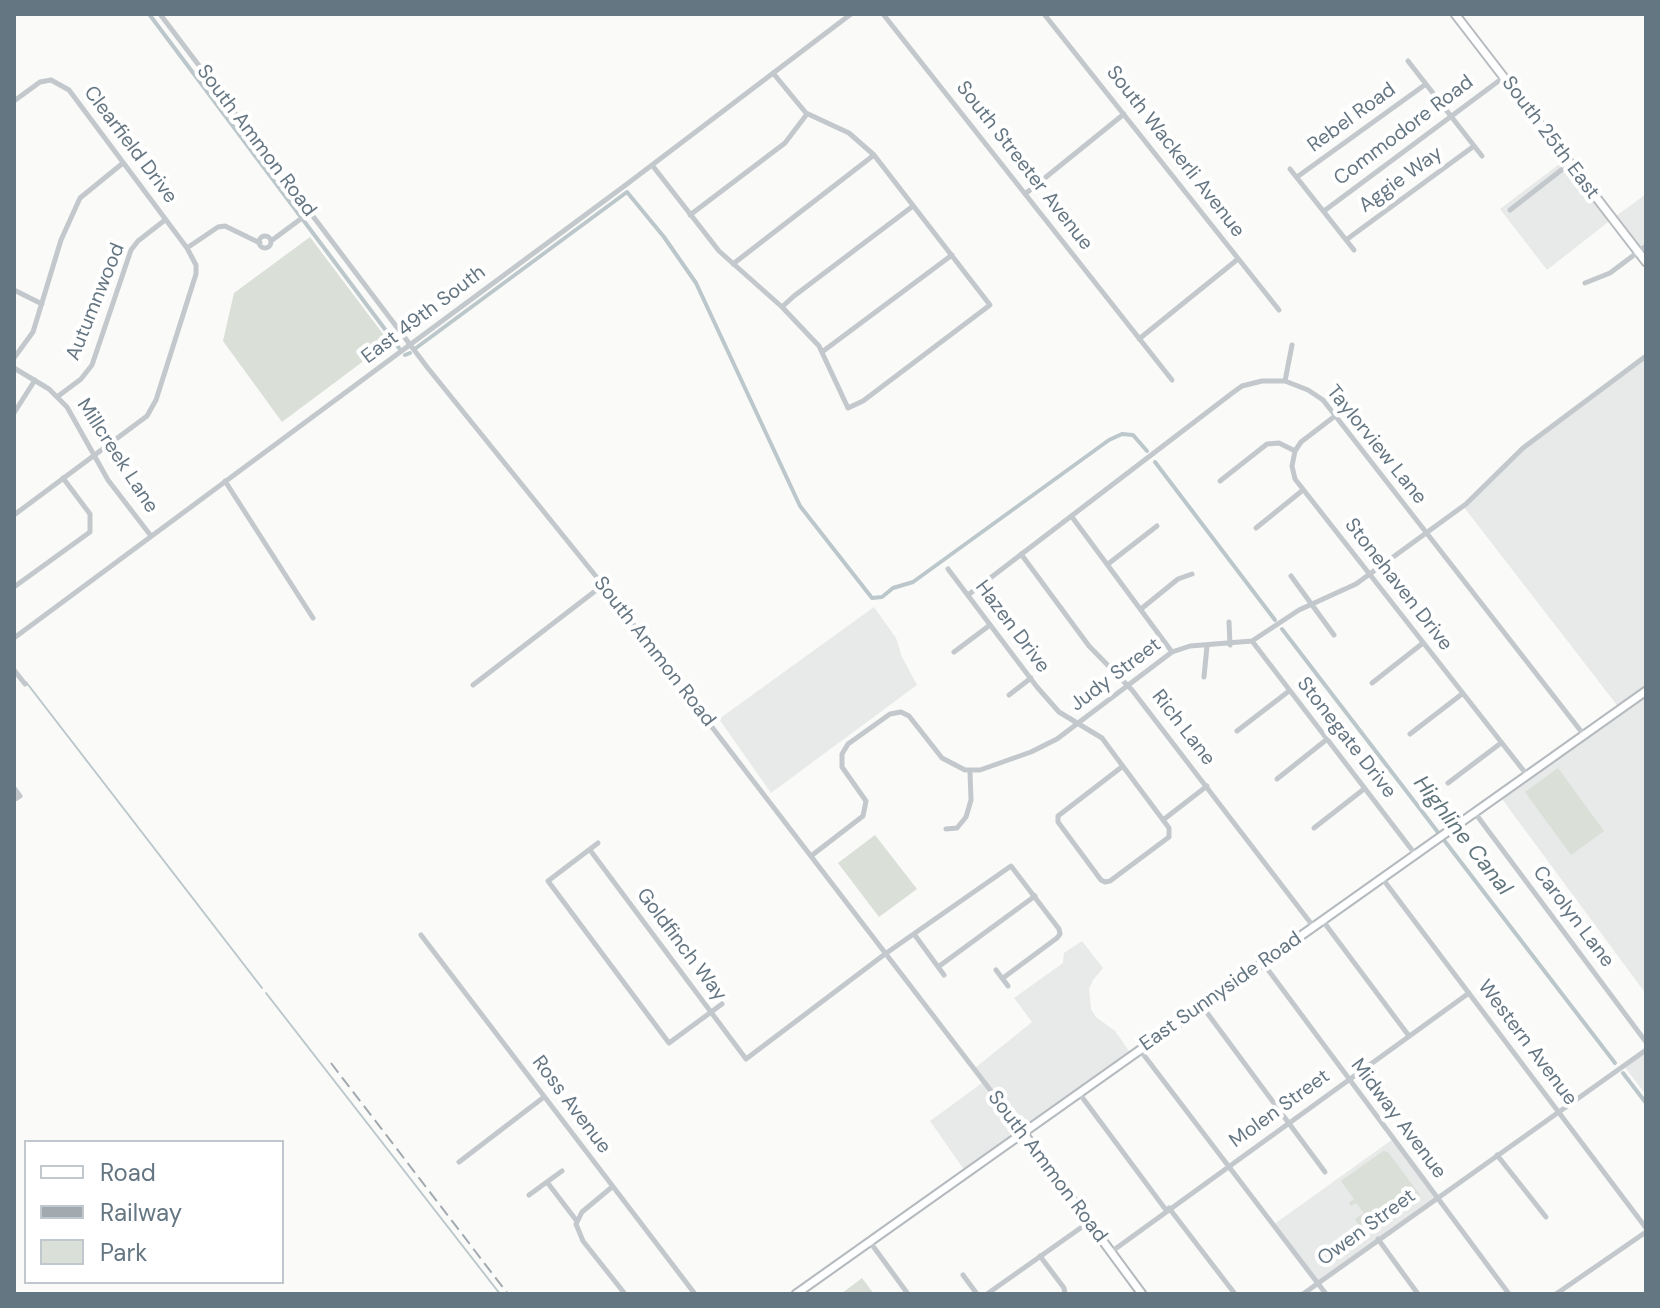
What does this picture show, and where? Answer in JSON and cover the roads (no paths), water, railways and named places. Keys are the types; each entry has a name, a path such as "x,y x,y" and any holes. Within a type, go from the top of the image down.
{"main road":[{"name":"South 25th East","path":"1455,14 1646,262"},
{"name":"East Sunnyside Road","path":"796,1294 1646,691"},
{"name":"South Ammon Road","path":"1024,1134 1142,1294"}],"street":[{"name":"South Ammon Road","path":"160,14 308,213 603,585 1024,1134"},
{"name":"East 49th South","path":"14,638 851,14"},
{"name":"South Streeter Avenue","path":"883,14 1172,380"},
{"name":"South Wackerli Avenue","path":"1044,14 1279,310"},
{"path":"1408,61 1482,156"},
{"path":"652,165 708,239 782,307 822,352 848,408 863,401 990,305 874,155 849,133 807,114 773,73"},
{"name":"Commodore Road","path":"1324,211 1504,77"},
{"name":"Clearfield Drive","path":"14,101 40,82 51,80 69,90 187,248 196,265 196,274 152,410 94,455"},
{"name":"Rebel Road","path":"1297,177 1426,84"},
{"path":"690,215 785,143 807,114"},
{"path":"1025,194 1124,114"},
{"name":"Aggie Way","path":"1346,240 1474,146"},
{"path":"733,264 874,155"},
{"path":"14,358 33,332 61,240 80,198 123,163"},
{"path":"1510,210 1569,164"},
{"path":"1290,169 1354,250"},
{"path":"782,307 913,206"},
{"path":"187,248 218,227 225,226 260,243 265,236 271,241 308,213"},
{"name":"Autumnwood","path":"57,397 81,379 92,365 131,250 165,220"},
{"path":"1585,283 1610,273 1646,246"},
{"path":"822,352 952,255"},
{"path":"1139,339 1238,259"},
{"path":"14,290 42,304"},
{"path":"968,595 1242,386 1262,381 1285,381 1292,345"},
{"name":"Judy Street","path":"970,772 1031,752 1057,739 1172,652 1190,646 1252,641 1311,605 1347,589 1477,495 1523,448 1646,356"},
{"name":"Millcreek Lane","path":"14,368 57,397 75,418 108,480 151,536"},
{"path":"14,413 35,380"},
{"name":"Taylorview Lane","path":"1285,381 1316,395 1335,416 1584,735"},
{"path":"1220,481 1267,444 1279,443 1295,451 1301,442 1335,416"},
{"name":"Stonehaven Drive","path":"1295,451 1292,466 1295,479 1527,775"},
{"path":"14,515 94,455"},
{"path":"14,587 90,532 90,514 63,478"},
{"path":"225,481 313,618"},
{"path":"1256,528 1303,490"},
{"path":"1072,517 1172,652"},
{"path":"1108,564 1157,526"},
{"name":"Rich Lane","path":"1021,554 1089,646 1128,684 1313,926"},
{"name":"Hazen Drive","path":"948,569 1059,712 1102,738 1163,820"},
{"path":"1141,609 1178,579 1192,574"},
{"path":"1291,576 1334,635"},
{"path":"473,685 603,585"},
{"path":"1229,622 1230,645"},
{"path":"954,652 990,625"},
{"name":"Stonegate Drive","path":"1252,641 1415,854"},
{"path":"1372,683 1423,643"},
{"path":"1204,677 1207,646"},
{"path":"14,670 25,684"},
{"path":"1009,695 1031,678"},
{"path":"1237,731 1289,691"},
{"path":"1410,734 1462,694"},
{"path":"811,856 863,816 866,801 842,767 842,754 848,744 890,714 898,712 909,716 942,758 970,772 971,800 966,817 957,828 946,829"},
{"path":"1277,779 1326,740"},
{"path":"1448,783 1501,743"},
{"path":"1123,766 1058,816 1058,822 1101,880 1110,881 1169,837 1170,831 1163,820 1208,786"},
{"path":"14,788 17,798"},
{"path":"1314,828 1364,789"},
{"name":"Carolyn Lane","path":"1474,812 1646,1042"},
{"path":"598,843 548,881 669,1043 722,1004"},
{"name":"Goldfinch Way","path":"590,850 746,1059 885,954"},
{"path":"885,954 1011,866 1060,934 1003,978"},
{"name":"Western Avenue","path":"1382,878 1646,1230"},
{"path":"938,967 1035,896"},
{"path":"1322,920 1409,1036"},
{"path":"914,934 944,975"},
{"name":"Ross Avenue","path":"421,935 695,1294"},
{"name":"Midway Avenue","path":"1262,963 1509,1294"},
{"path":"996,970 1008,986"},
{"name":"Molen Street","path":"1111,1252 1469,993"},
{"path":"1202,1006 1325,1172"},
{"path":"1140,1049 1326,1294"},
{"name":"Owen Street","path":"1303,1294 1646,1050"},
{"path":"1079,1093 1235,1294"},
{"path":"459,1162 544,1097"},
{"path":"1497,1155 1546,1217"},
{"path":"529,1195 562,1171"},
{"path":"547,1182 577,1221"},
{"path":"612,1187 582,1212 577,1229 625,1294"},
{"path":"987,1294 1089,1222"},
{"path":"1556,1294 1646,1230"},
{"path":"1378,1239 1418,1294"},
{"path":"870,1242 908,1294"},
{"path":"1040,1256 1064,1288 1065,1294"},
{"path":"963,1275 977,1294"}],"waterway":[{"path":"149,14 399,348"},
{"path":"416,348 627,192 696,283 800,506 872,598 882,597 893,588 913,582 1109,440 1122,434 1133,435 1147,451"},
{"path":"405,355 410,353"},
{"path":"1155,462 1275,620"},
{"name":"Highline Canal","path":"1282,629 1615,1063"},
{"path":"26,682 262,988"},
{"path":"266,993 500,1294"},
{"name":"Highline Canal","path":"1623,1073 1646,1103"}],"railway":[{"path":"331,1063 508,1294"}]}
